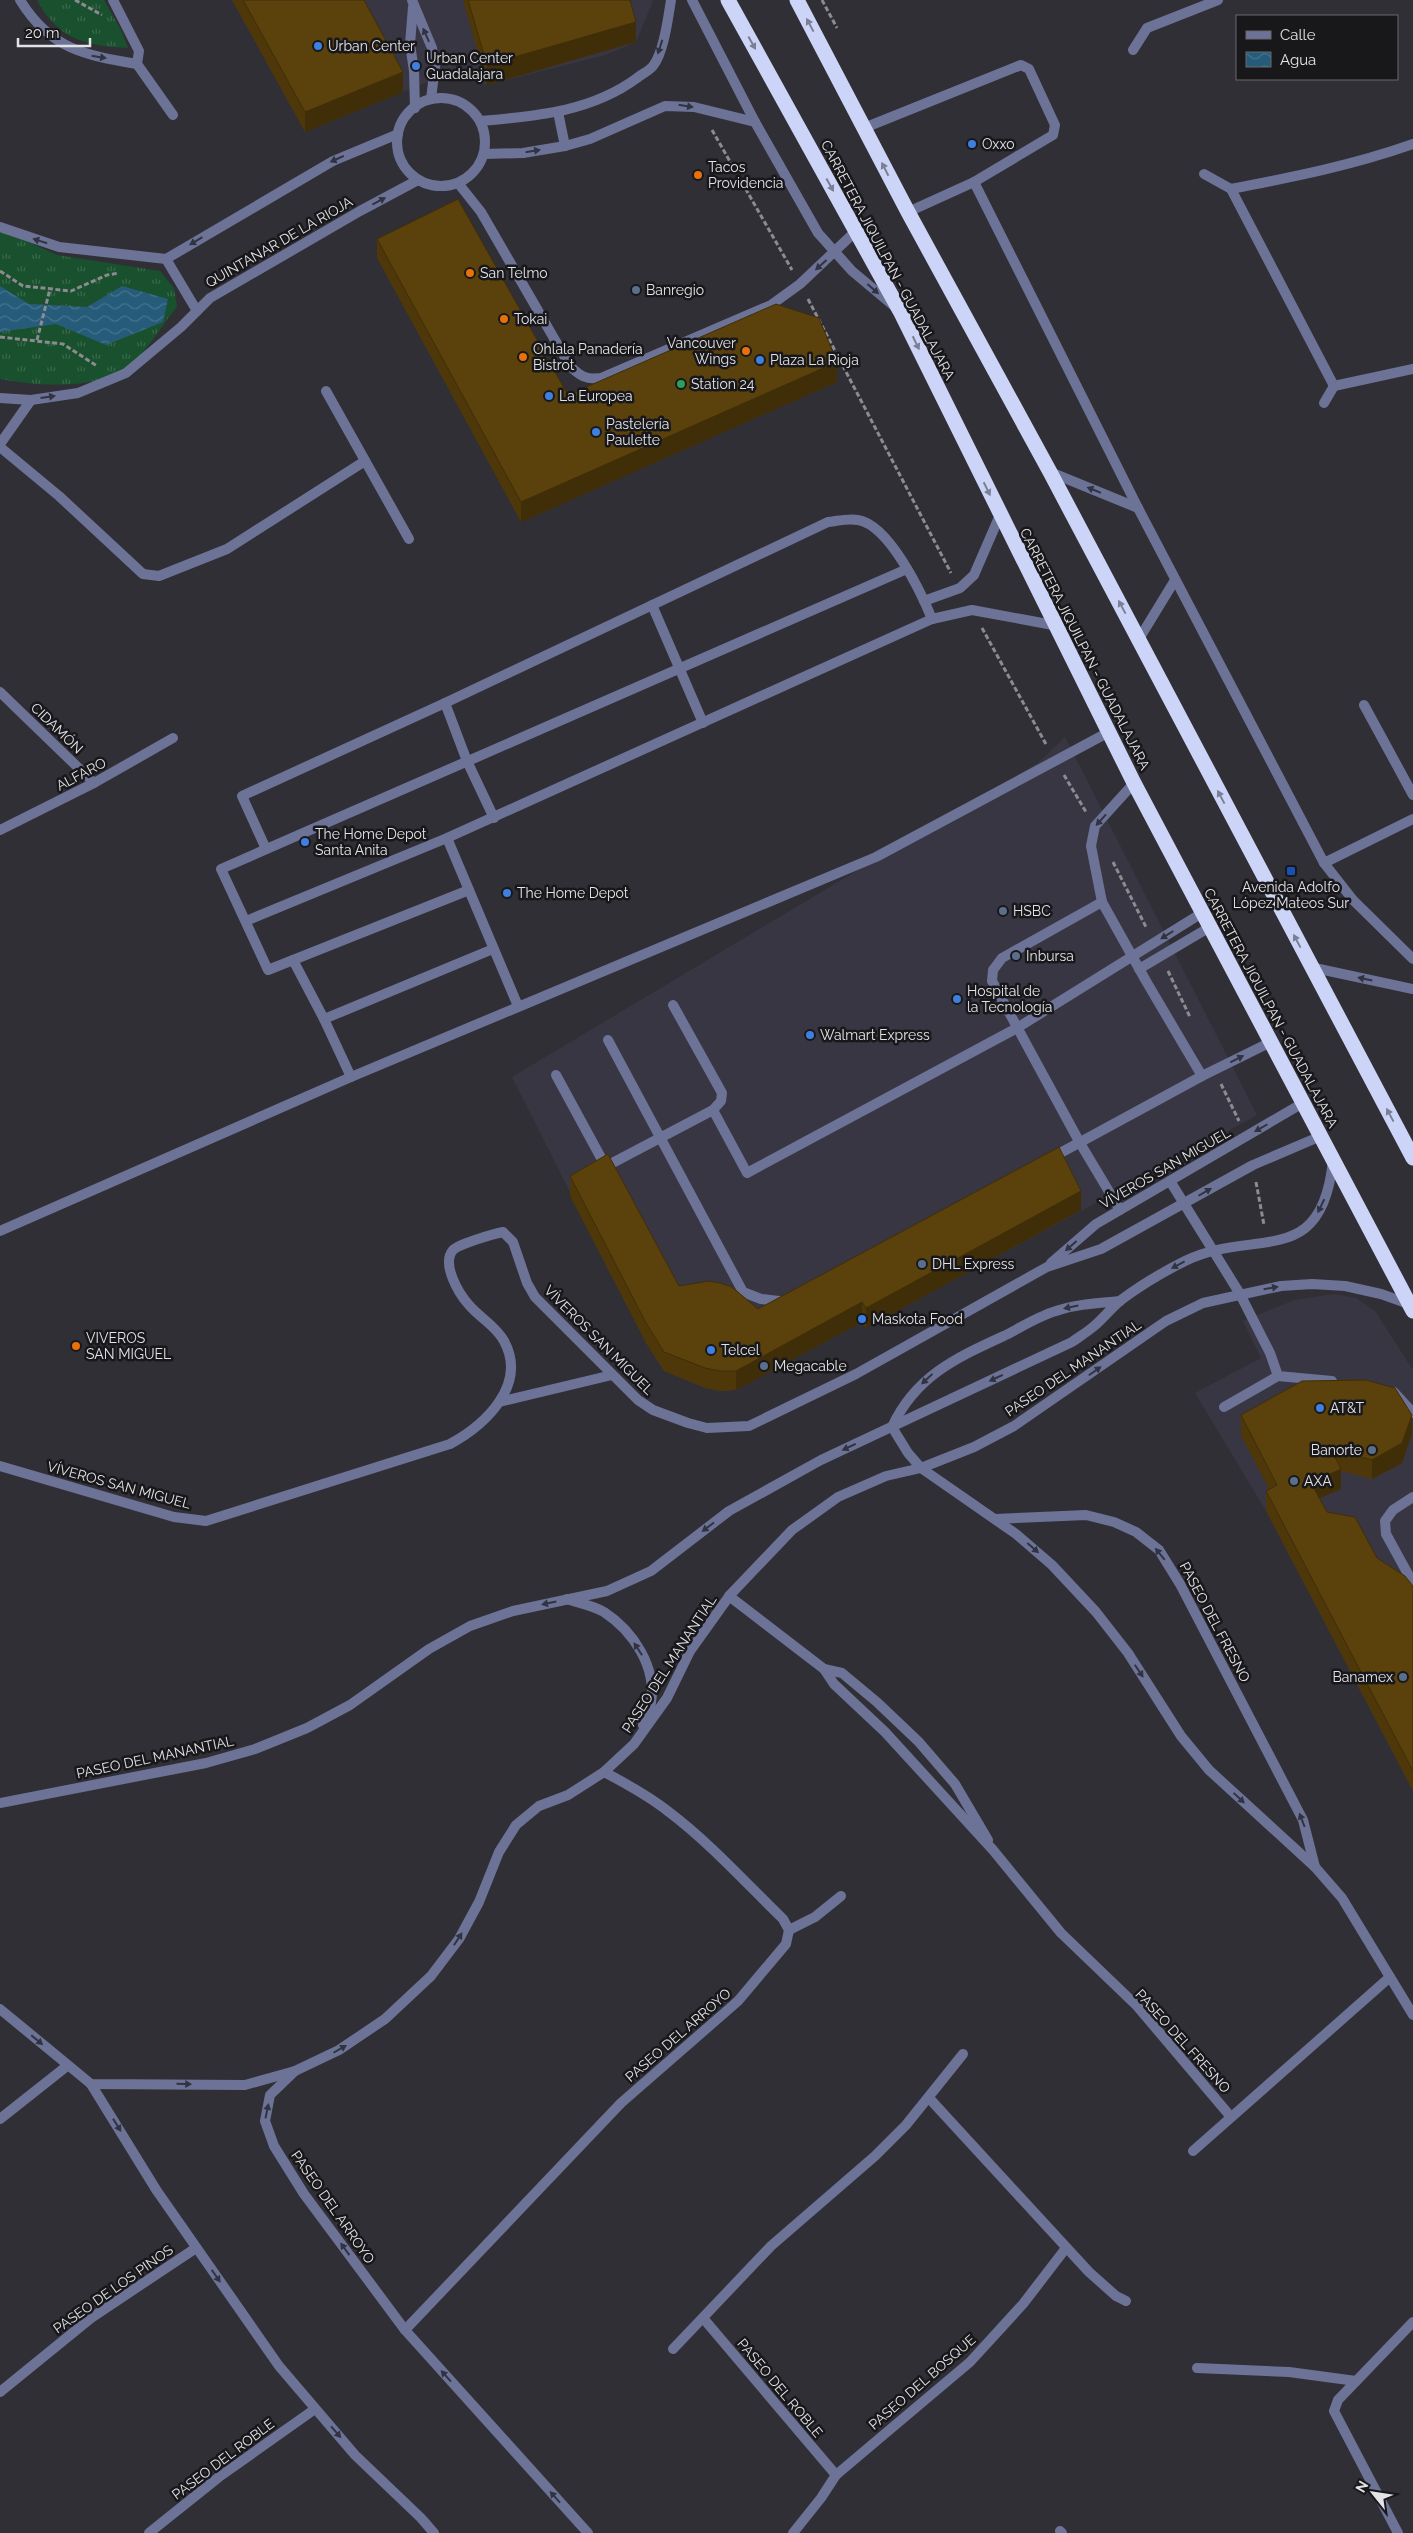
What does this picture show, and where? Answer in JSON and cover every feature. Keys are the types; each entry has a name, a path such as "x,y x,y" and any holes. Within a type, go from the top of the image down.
{"highway":[{"name":"CARRETERA JIQUILPAN - GUADALAJARA","path":"728,0 900,311 1053,625 1202,913 1411,1308"},
{"path":"797,0 908,212 1139,639 1310,967 1413,1158"}],"street":[{"path":"20,0 32,20 58,41 88,56 137,64"},
{"path":"114,0 139,51 137,64 172,115"},
{"path":"481,121 558,112 614,93 653,66 666,28 671,0"},
{"path":"692,0 755,122 818,233 852,271 900,311"},
{"path":"1133,50 1147,28 1218,0"},
{"path":"413,3 435,66 431,99"},
{"path":"413,3 410,44 414,71 414,108"},
{"path":"864,128 1021,65 1029,69 1056,125 1053,135 974,182 908,212"},
{"path":"446,98 460,102 472,110 481,121 486,142 484,154 479,166 470,176 458,184 445,187 431,185 418,180 408,172 397,148 398,134 407,115 414,108 431,99 446,98"},
{"path":"484,154 523,153 565,146 590,139 665,106 694,107 755,122"},
{"path":"558,112 565,146"},
{"path":"0,226 60,247 166,259 333,161 398,134"},
{"path":"1231,189 1375,158 1413,144"},
{"path":"1204,174 1231,189 1334,386"},
{"name":"QUINTANAR DE LA RIOJA","path":"0,398 31,400 78,393 126,373 210,298 360,211 418,180"},
{"path":"974,182 1175,580 1324,863 1353,900 1413,959"},
{"path":"458,184 480,212 570,366 579,375 588,380 601,378 771,305 800,284 856,231"},
{"path":"166,259 197,311"},
{"path":"1324,403 1334,386 1413,369"},
{"path":"326,391 409,539"},
{"path":"31,400 0,446 60,496 143,574 159,576 227,549 365,461"},
{"path":"1050,472 1138,508"},
{"path":"924,601 960,588 974,575 1000,515"},
{"path":"266,849 242,796 445,703 828,522 859,520 885,536 906,568 932,619"},
{"path":"469,890 268,970 221,869 906,568"},
{"path":"1139,639 1175,580"},
{"path":"652,605 703,723"},
{"path":"246,920 494,818 932,619 972,610 1053,625"},
{"name":"CIDAMÓN","path":"0,692 94,783"},
{"path":"445,703 467,761 494,818"},
{"path":"1364,705 1413,795"},
{"path":"0,1231 351,1077 876,857 1109,732"},
{"name":"ALFARO","path":"0,830 94,783 173,738"},
{"path":"1134,783 1095,826 1091,846 1102,902 1131,956 1202,1076"},
{"path":"1324,863 1413,820"},
{"path":"447,838 518,1006"},
{"path":"1102,902 1002,958 992,970 992,981 1080,1142 1120,1210"},
{"path":"713,1110 747,1173 1017,1028 1202,913"},
{"path":"1139,969 1210,927"},
{"path":"324,1019 493,949"},
{"path":"293,960 324,1019 351,1077"},
{"path":"1310,967 1413,989"},
{"path":"590,1175 713,1110 721,1102 722,1093 673,1005"},
{"path":"608,1040 743,1292 761,1299 788,1302 796,1297"},
{"path":"1041,1164 1202,1076 1271,1042"},
{"path":"556,1075 606,1167"},
{"name":"VÍVEROS SAN MIGUEL","path":"1047,1267 1096,1224 1304,1103"},
{"name":"VÍVEROS SAN MIGUEL","path":"0,1466 174,1517 206,1521 436,1450 463,1437 476,1428 508,1390 509,1356 504,1342 497,1332 470,1307 462,1295 450,1270 449,1257 455,1248 500,1233 508,1235 513,1242 526,1282 535,1297 638,1400 653,1410 671,1418 707,1428 749,1426 856,1374 1047,1267 1101,1249 1253,1165 1321,1136"},
{"name":"PASEO DEL MANANTIAL","path":"0,1803 206,1763 255,1749 306,1728 350,1705 393,1677 429,1649 470,1626 514,1610 607,1592 651,1570 730,1511 821,1460 1072,1342 1094,1327 1120,1301 1154,1278 1186,1260 1213,1250 1268,1244 1296,1234 1314,1219 1323,1206 1333,1159"},
{"path":"1170,1181 1240,1294 1270,1353 1278,1376"},
{"name":"PASEO DEL MANANTIAL","path":"92,2084 138,2082 245,2084 295,2071 339,2050 385,2019 431,1976 463,1932 479,1902 499,1852 516,1825 539,1806 568,1795 604,1772 634,1744 667,1698 690,1651 729,1596 792,1530 838,1497 886,1476 921,1468 974,1447 1014,1426 1174,1316 1203,1303 1280,1286 1345,1286 1381,1294 1411,1308"},
{"path":"892,1427 910,1395 933,1373 965,1354 1056,1311 1089,1303 1120,1301"},
{"path":"499,1402 612,1375"},
{"path":"1224,1407 1278,1376 1307,1380 1339,1381"},
{"path":"1383,1385 1398,1394 1413,1413"},
{"name":"PASEO DEL FRESNO","path":"892,1427 908,1453 921,1468 995,1518 1052,1565 1096,1612 1128,1653 1181,1736 1209,1770 1314,1867 1342,1898 1412,2015"},
{"path":"1413,1497 1393,1510 1385,1521 1386,1534 1413,1583"},
{"name":"PASEO DEL FRESNO","path":"995,1518 1086,1515 1114,1522 1136,1532 1160,1550 1220,1659 1303,1820 1314,1867"},
{"name":"PASEO DEL FRESNO","path":"729,1596 824,1669 834,1684 892,1740 968,1825 994,1850 1061,1933 1137,2006 1232,2117"},
{"path":"566,1599 602,1611 626,1630 642,1654 651,1675 651,1704 634,1744"},
{"name":"PASEO DEL FRESNO","path":"824,1669 842,1673 878,1702 918,1741 955,1784 994,1850"},
{"path":"604,1772 644,1794 670,1812 709,1846 783,1919 789,1930 816,1917 841,1896"},
{"name":"PASEO DEL ARROYO","path":"405,2330 621,2103 738,2001 786,1944 789,1930"},
{"path":"1193,2151 1390,1977"},
{"path":"0,2009 67,2066 92,2084 157,2190 279,2366 355,2454 422,2518 434,2533"},
{"path":"673,2349 772,2246 875,2156 929,2098 963,2054"},
{"path":"0,2119 67,2066"},
{"name":"PASEO DEL ARROYO","path":"295,2071 270,2096 264,2121 274,2146 304,2194 405,2330 588,2533"},
{"path":"929,2098 1066,2248 1104,2286 1126,2301"},
{"name":"PASEO DE LOS PINOS","path":"0,2392 91,2318 196,2248"},
{"name":"PASEO DEL BOSQUE","path":"793,2533 836,2475 970,2362 1024,2304 1066,2248"},
{"name":"PASEO DEL ROBLE","path":"703,2318 836,2475"},
{"path":"1398,2533 1334,2411 1338,2400 1413,2322"},
{"path":"1197,2368 1289,2372 1356,2381"},
{"name":"PASEO DEL ROBLE","path":"149,2533 219,2477 315,2409"}],"path":[{"path":"0,271 23,286 71,292 107,275 126,271"},
{"path":"37,340 50,289"},
{"path":"0,337 63,344 99,367"},
{"path":"1253,1165 1268,1244"}],"shaded area":[{"name":"Urban Center Guadalajara","path":"232,0 653,1 636,42 605,55 487,85 442,76 305,132"},
{"path":"1065,737 1257,1115 866,1328 862,1322 736,1390 720,1391 705,1388 664,1371 646,1343 512,1077 1039,762"},
{"path":"1334,1294 1356,1298 1375,1311 1413,1370 1413,1791 1266,1511 1195,1393 1261,1358 1243,1321 1294,1300"}],"green space":[{"path":"37,0 104,0 121,30 128,48 99,45 75,38 54,24"},
{"path":"0,229 57,255 160,271 174,288 177,307 136,360 118,373 86,383 50,385 0,379"}],"water":[{"path":"0,286 29,304 87,307 122,286 168,299 163,322 106,345 56,324 0,332"}],"building":[{"name":"Urban Center","path":"243,0 364,0 403,72 305,112"},
{"path":"468,0 630,0 636,22 487,65"},
{"name":"Plaza La Rioja","path":"458,199 568,395 776,304 819,318 837,362 521,502 377,239"},
{"path":"1059,1147 1081,1191 866,1308 862,1302 736,1371 720,1371 705,1368 664,1352 646,1323 570,1176 608,1154 679,1286 709,1281 720,1283 732,1287 758,1309"},
{"path":"1366,1380 1395,1388 1412,1415 1402,1443 1372,1460 1331,1449 1341,1469 1311,1483 1327,1512 1355,1517 1377,1558 1405,1576 1413,1586 1413,1771 1266,1491 1277,1485 1241,1415 1302,1381"}],"place":[{"name":"Urban Center","path":"318,46"},
{"name":"Urban Center Guadalajara","path":"416,66"},
{"name":"Oxxo","path":"972,144"},
{"name":"Tacos Providencia","path":"698,175"},
{"name":"San Telmo","path":"470,273"},
{"name":"Banregio","path":"636,290"},
{"name":"Tokai","path":"504,319"},
{"name":"Vancouver Wings","path":"746,351"},
{"name":"Ohlala Panadería Bistrot","path":"523,357"},
{"name":"Plaza La Rioja","path":"760,360"},
{"name":"Station 24","path":"681,384"},
{"name":"La Europea","path":"549,396"},
{"name":"Pastelería Paulette","path":"596,432"},
{"name":"The Home Depot Santa Anita","path":"305,842"},
{"name":"Avenida Adolfo López Mateos Sur","path":"1291,871"},
{"name":"The Home Depot","path":"507,893"},
{"name":"HSBC","path":"1003,911"},
{"name":"Inbursa","path":"1016,956"},
{"name":"Hospital de la Tecnología","path":"957,999"},
{"name":"Walmart Express","path":"810,1035"},
{"name":"DHL Express","path":"922,1264"},
{"name":"Maskota Food","path":"862,1319"},
{"name":"VIVEROS SAN MIGUEL","path":"76,1346"},
{"name":"Telcel","path":"711,1350"},
{"name":"Megacable","path":"764,1366"},
{"name":"AT&T","path":"1320,1408"},
{"name":"Banorte","path":"1372,1450"},
{"name":"AXA","path":"1294,1481"},
{"name":"Banamex","path":"1403,1677"}]}
